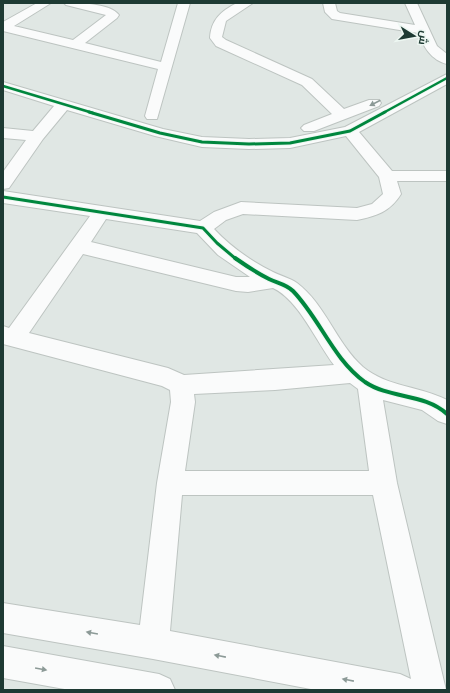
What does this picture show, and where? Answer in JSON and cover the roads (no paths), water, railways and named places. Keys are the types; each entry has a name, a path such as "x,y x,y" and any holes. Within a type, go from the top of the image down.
{"street":[{"path":"3,27 45,3"},
{"path":"70,3 110,12 113,15 75,45"},
{"path":"162,118 166,67 184,3"},
{"path":"203,228 220,216 241,208 357,214 372,211 385,205 392,194 387,176 346,124 307,82 221,43 216,38 216,26 222,17 230,11 247,3"},
{"path":"329,3 331,12 336,16 423,30"},
{"path":"411,3 431,48 447,60"},
{"path":"3,27 166,67"},
{"path":"3,73 162,118 202,127 242,132 272,132 346,124 365,108 447,67"},
{"path":"3,86 160,133 202,142 290,143 346,124 447,78"},
{"path":"3,184 37,136 64,104"},
{"path":"4,133 37,136"},
{"path":"387,176 447,176"},
{"path":"3,197 203,228 215,243 237,261 291,289 361,378 388,392 434,403 446,411"},
{"path":"102,212 9,337 168,378 181,385 275,380 361,378"},
{"path":"78,246 236,284 248,285 274,281"},
{"path":"361,378 430,690"},
{"path":"153,643 170,483 183,402 181,385"},
{"path":"170,483 384,483"},
{"path":"3,618 153,643 400,690"},
{"path":"3,662 159,690"}]}
